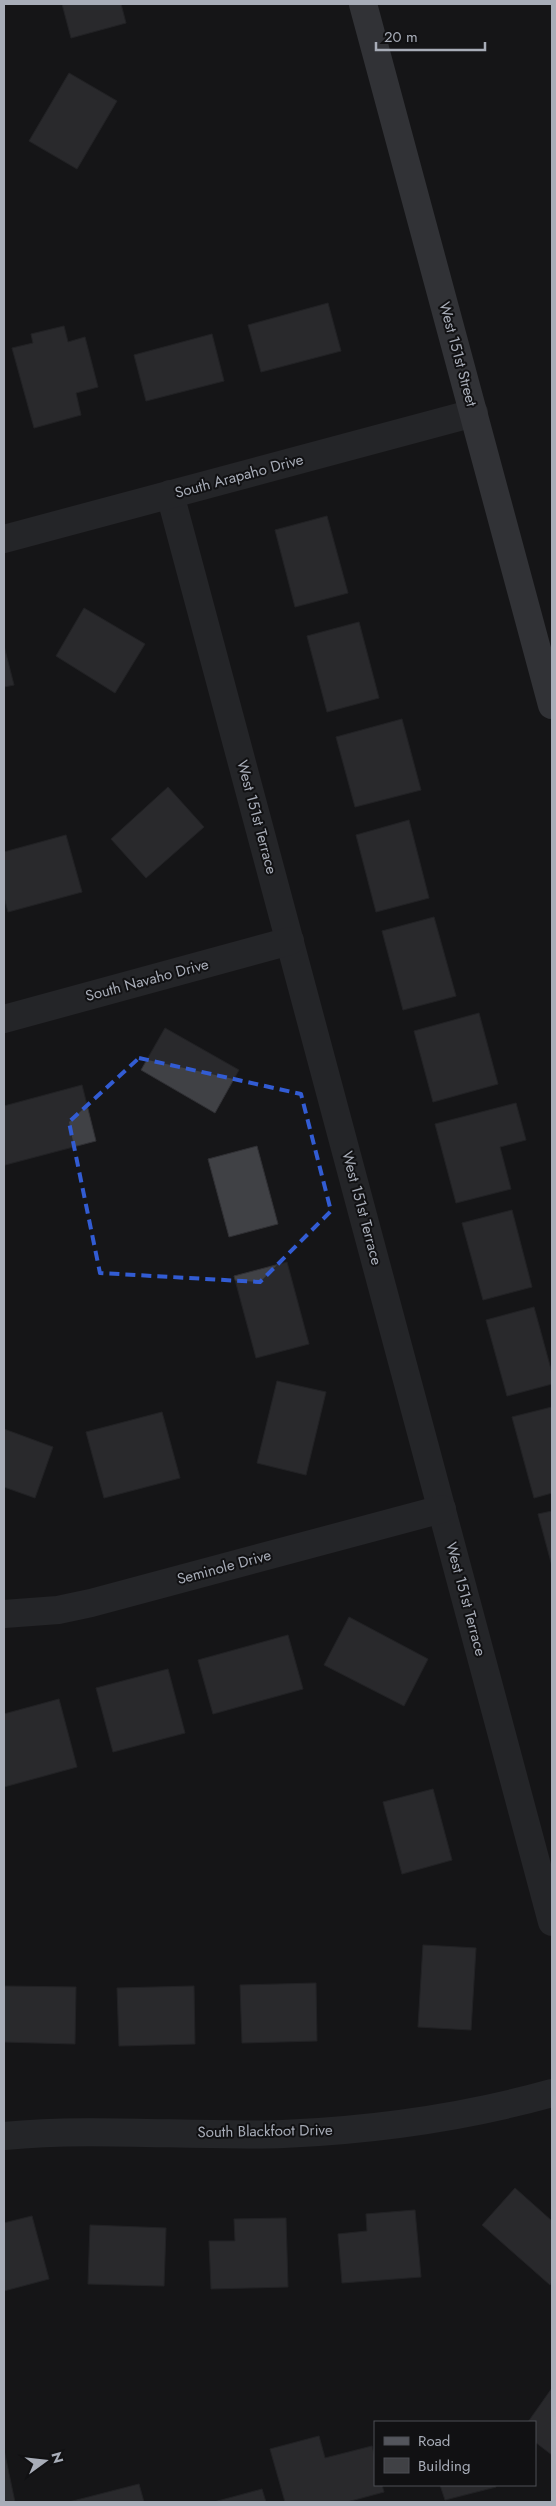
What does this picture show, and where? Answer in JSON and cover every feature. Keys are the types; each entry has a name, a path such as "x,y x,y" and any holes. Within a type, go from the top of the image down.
{"main road":[{"name":"West 151st Street","path":"363,4 552,705"}],"street":[{"name":"South Arapaho Drive","path":"4,539 474,413"},
{"name":"West 151st Terrace","path":"170,494 552,1922"},
{"name":"South Navaho Drive","path":"4,1019 290,941"},
{"name":"Seminole Drive","path":"4,1614 58,1610 91,1603 442,1508"},
{"name":"South Blackfoot Drive","path":"4,2136 50,2132 282,2134 331,2131 452,2116 552,2093"}],"highlighted area":[{"path":"139,1058 301,1094 331,1211 260,1282 100,1273 69,1122"}],"building":[{"path":"62,4 121,4 126,23 71,38"},
{"path":"69,73 117,101 77,169 29,141"},
{"path":"328,303 341,351 261,372 248,325"},
{"path":"64,326 68,342 85,337 98,387 76,393 81,415 34,428 12,348 33,343 31,334"},
{"path":"212,334 224,381 146,401 134,355"},
{"path":"327,516 348,593 295,607 275,530"},
{"path":"84,608 145,644 115,693 56,656"},
{"path":"359,622 379,698 327,712 307,636"},
{"path":"4,646 14,685 4,687"},
{"path":"402,719 421,790 355,807 336,737"},
{"path":"168,787 204,827 146,878 111,839"},
{"path":"409,820 429,898 376,912 356,835"},
{"path":"66,835 82,892 8,912 4,897 4,852"},
{"path":"434,917 456,996 403,1010 382,931"},
{"path":"479,1013 498,1084 433,1102 414,1031"},
{"path":"165,1028 239,1070 215,1113 141,1070"},
{"path":"82,1085 96,1141 5,1165 4,1106"},
{"path":"516,1103 526,1140 500,1147 511,1189 456,1203 435,1124"},
{"path":"257,1146 278,1224 229,1237 208,1159"},
{"path":"512,1210 532,1287 483,1300 462,1223"},
{"path":"287,1262 309,1344 256,1358 234,1276"},
{"path":"534,1307 552,1373 552,1384 507,1396 486,1320"},
{"path":"277,1381 326,1392 306,1475 257,1463"},
{"path":"552,1407 552,1493 534,1498 512,1417"},
{"path":"162,1412 180,1478 104,1498 86,1432"},
{"path":"4,1429 53,1447 35,1498 4,1487"},
{"path":"552,1511 552,1566 538,1514"},
{"path":"349,1617 428,1659 404,1706 324,1665"},
{"path":"288,1635 303,1689 213,1714 198,1660"},
{"path":"168,1669 185,1733 113,1752 96,1688"},
{"path":"59,1699 77,1767 4,1787 4,1714"},
{"path":"433,1789 452,1860 402,1874 383,1802"},
{"path":"423,1945 476,1948 471,2030 418,2027"},
{"path":"316,1983 317,2041 242,2043 240,1985"},
{"path":"4,1986 76,1987 75,2044 4,2042"},
{"path":"194,1986 195,2044 119,2046 117,1988"},
{"path":"515,2188 552,2221 552,2282 550,2285 482,2225"},
{"path":"415,2210 421,2277 342,2283 338,2234 367,2231 366,2214"},
{"path":"32,2216 49,2279 4,2291 4,2223"},
{"path":"286,2218 288,2287 211,2289 209,2241 235,2241 234,2219"},
{"path":"90,2225 166,2228 164,2286 88,2284"},
{"path":"552,2388 552,2455 536,2443 536,2421 529,2421"},
{"path":"319,2436 325,2458 372,2446 374,2454 374,2486 382,2486 384,2492 347,2502 285,2502 270,2449"},
{"path":"4,2450 15,2502 4,2502"},
{"path":"139,2484 144,2502 69,2502"},
{"path":"440,2486 496,2487 445,2500"},
{"path":"262,2489 266,2502 214,2502"}]}
